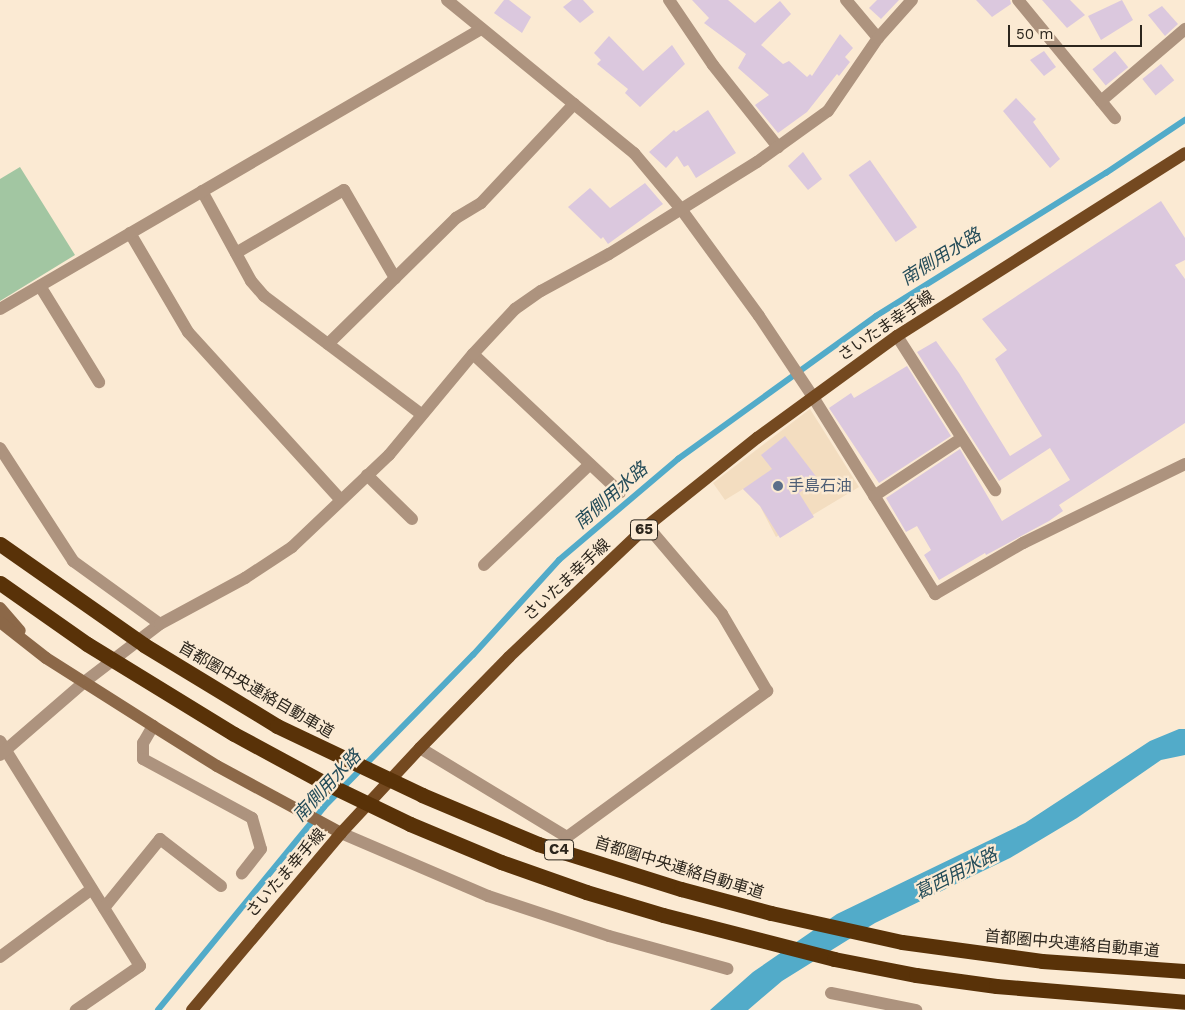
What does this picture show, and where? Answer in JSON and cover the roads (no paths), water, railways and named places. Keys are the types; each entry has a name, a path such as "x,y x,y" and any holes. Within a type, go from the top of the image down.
{"highway":[{"name":"首都圏中央連絡自動車道","path":"0,544 144,645 277,726 422,795 538,844 681,889 771,913 902,942 1042,961 1185,971"},
{"name":"C4","path":"0,582 87,644 234,734 321,782 410,824 501,862 586,892 663,915 740,937 843,961 916,975 996,986 1185,1002"}],"main road":[{"name":"さいたま幸手線","path":"192,1010 341,833 420,748 509,657 647,526 693,488 897,336 1185,153"}],"street":[{"path":"447,0 634,153 681,208 759,316 813,397 935,594 1023,543 1185,464"},
{"path":"846,0 878,38"},
{"path":"76,1010 140,966 2,749 83,683 160,624 245,578 292,546 389,455 421,414 515,309 541,291 609,254 778,147 828,111 878,38 912,0"},
{"path":"1018,0 1115,118"},
{"path":"674,2 714,65 778,147"},
{"path":"0,309 481,29"},
{"path":"1101,101 1185,29"},
{"path":"328,344 456,218 481,203 574,104"},
{"path":"236,253 344,190 395,278"},
{"path":"202,191 252,281 264,296 421,414"},
{"path":"130,233 188,332 341,500"},
{"path":"40,286 99,382"},
{"path":"897,336 995,490"},
{"path":"473,354 620,492"},
{"path":"874,496 962,438"},
{"path":"0,448 73,562 160,624"},
{"path":"484,565 590,464"},
{"path":"367,475 412,520"},
{"path":"420,748 567,837 767,692 722,614 647,526"},
{"path":"0,608 46,658"},
{"path":"0,622 46,658 83,683 217,766 341,833 488,896 609,936 728,969"},
{"path":"153,726 143,743 143,759 252,818 261,850 242,873"},
{"path":"104,908 160,839 221,886"},
{"path":"0,958 92,889"},
{"path":"832,993 916,1010"}],"water":[{"name":"葛西用水路","path":"1179,729 1185,729 1185,755 1161,760 1077,818 1010,858 875,923 782,981 748,1010 710,1010 753,972 837,914 1025,823 1150,741"}],"waterway":[{"name":"南側用水路","path":"158,1010 324,807 473,655 559,560 678,459 876,316 1106,173 1185,120"}],"place":[{"name":"手島石油","path":"778,486"}]}
